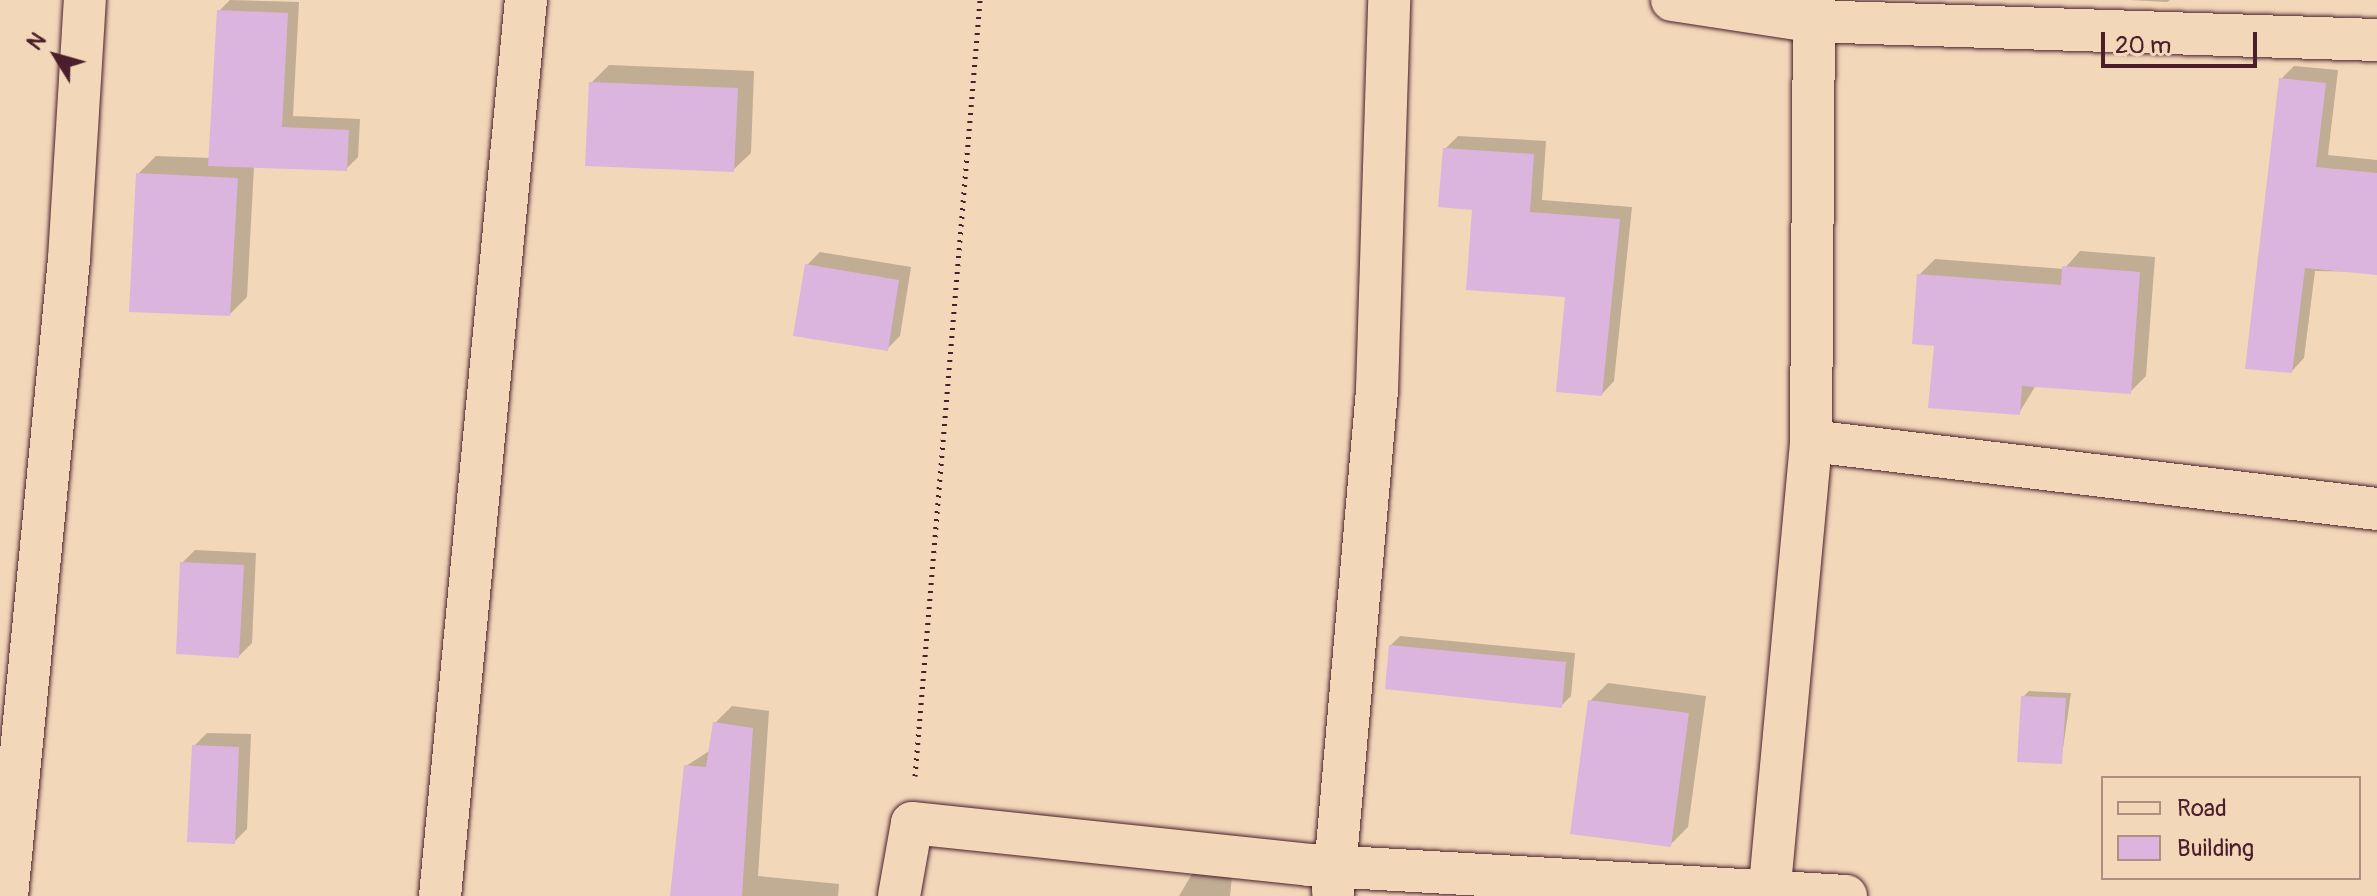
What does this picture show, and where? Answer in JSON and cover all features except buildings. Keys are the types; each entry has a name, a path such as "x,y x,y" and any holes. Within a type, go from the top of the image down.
{"street":[{"path":"7,896 69,259 85,0"},
{"path":"440,896 526,0"},
{"path":"1334,882 1377,390 1389,0"},
{"path":"1672,0 2377,40"},
{"path":"1770,892 1811,441 1812,10"},
{"path":"1811,441 2377,509"},
{"path":"899,896 912,823 1334,882 1846,896"}],"path":[{"path":"912,823 980,0"}]}
